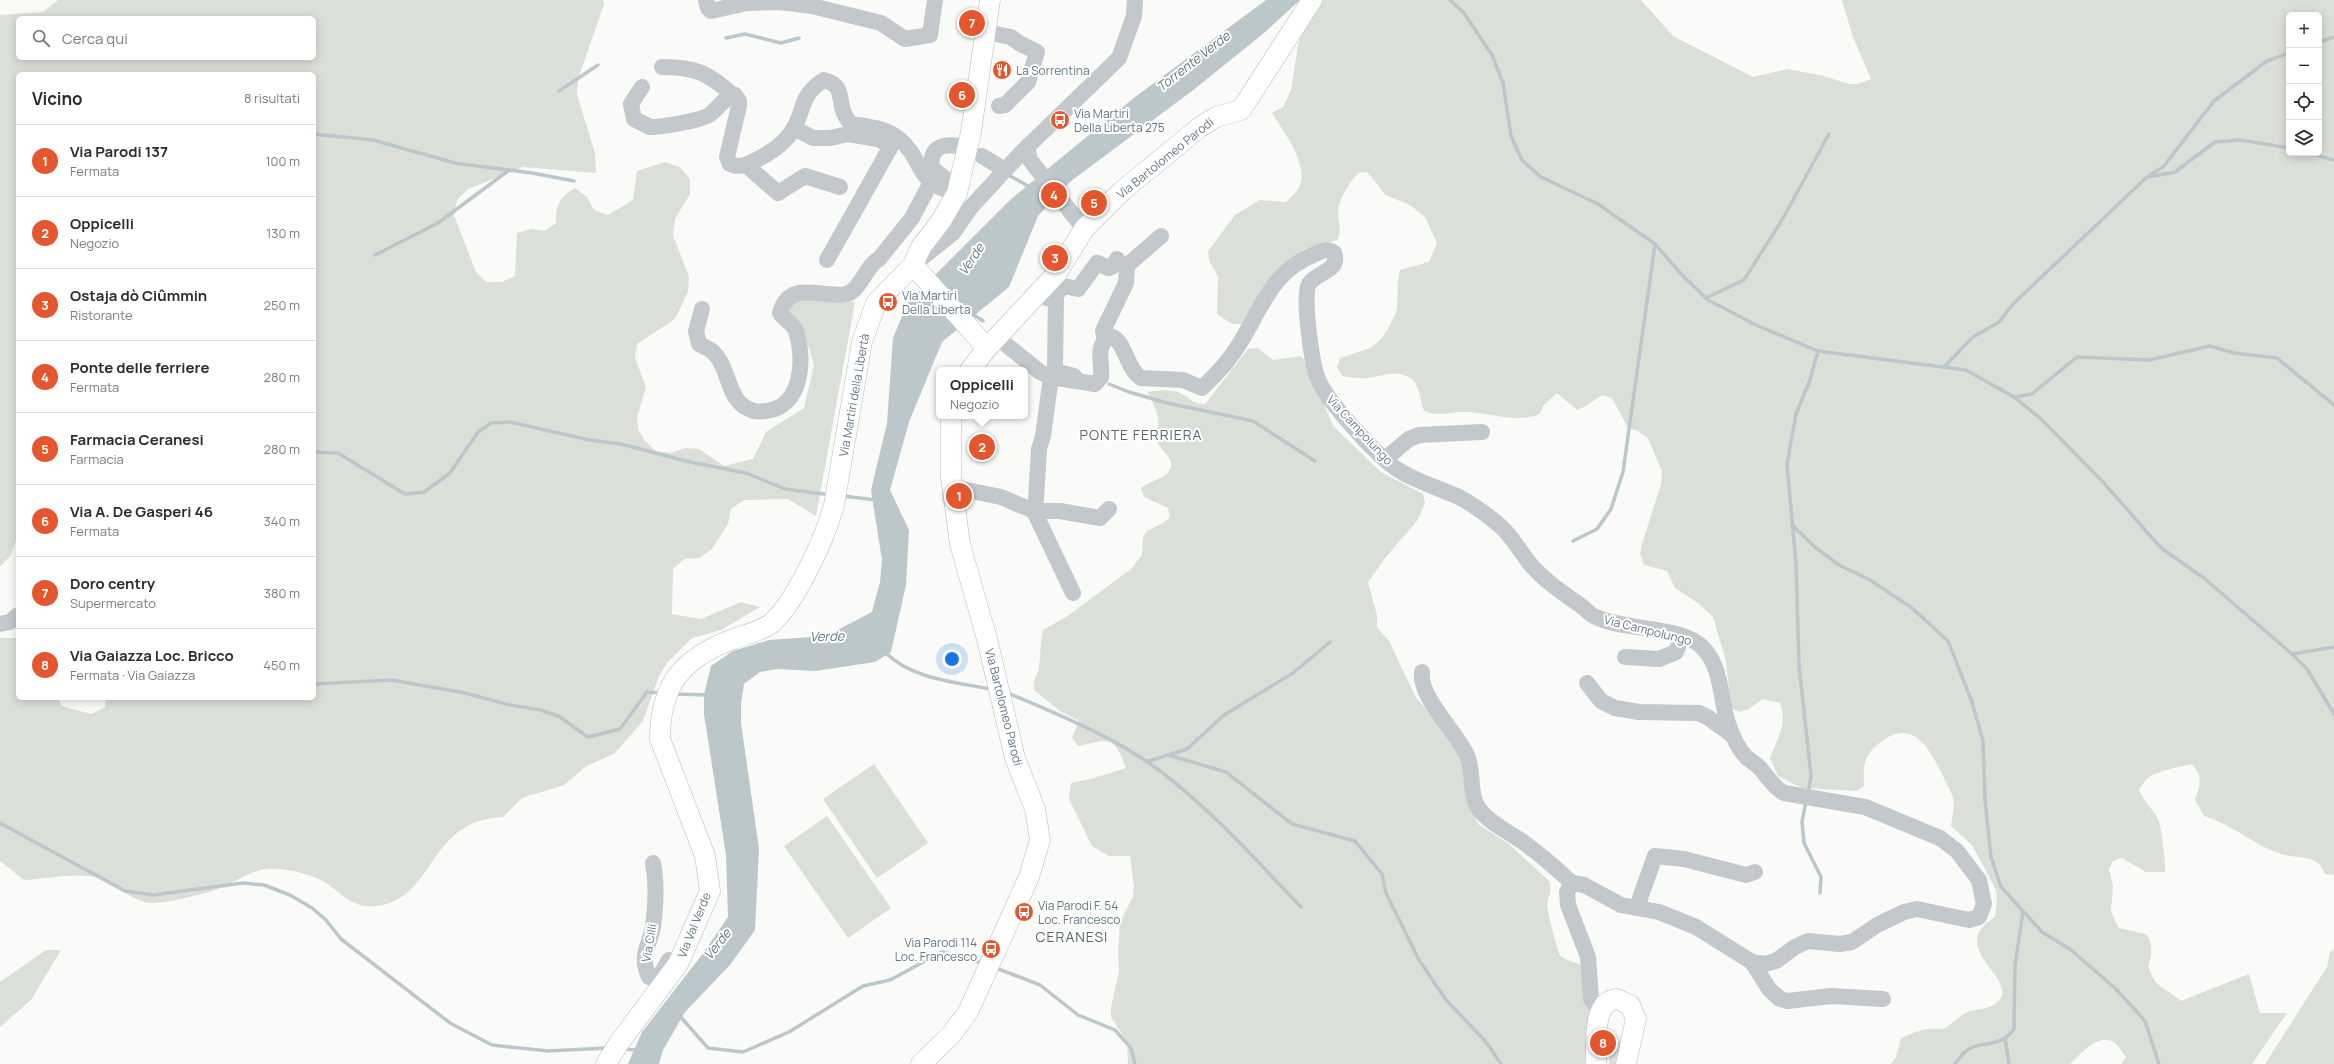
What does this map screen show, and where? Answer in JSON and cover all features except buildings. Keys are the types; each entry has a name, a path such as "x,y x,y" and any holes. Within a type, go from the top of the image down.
{"main road":[{"path":"988,341 916,268 921,247 941,221 958,189 971,132 990,0"},
{"name":"Via Bartolomeo Parodi","path":"972,367 988,341 1047,294 1057,273 1084,229 1122,191 1200,127 1216,117 1242,110 1312,0"},
{"name":"Via Martiri della Libertà","path":"662,747 660,724 668,692 676,677 687,664 704,652 770,624 784,609 813,559 828,527 834,505 862,342 868,321 876,303 885,292 916,268"},
{"name":"Via Bartolomeo Parodi","path":"921,1064 951,1036 968,1012 1029,877 1040,840 1035,809 1015,758 987,639 965,566 952,487 950,443 951,419"},
{"name":"Via Val Verde","path":"606,1064 619,1043 678,964 710,891 705,856 672,767 662,747"},
{"path":"1596,1064 1600,1012 1603,1006 1613,999 1626,1002 1633,1009 1636,1019 1626,1064"}],"street":[{"path":"706,0 708,8 711,11 716,12 728,6 747,3 779,2 812,6 881,23 905,38 930,36 935,0"},
{"name":"Via Martiri della Libertà","path":"916,268 953,233 971,207 1023,160 1120,58 1134,16 1133,1"},
{"path":"986,32 1011,37 1018,43 1037,52 1028,82 1005,105 999,106"},
{"path":"662,66 685,67 713,77 739,101 727,158 730,164 735,167 746,165 776,148 794,128 811,88 824,80 832,82 840,91 844,112 851,124 872,127 897,137 911,151 918,166 931,182 946,190 958,189"},
{"path":"642,87 631,104 634,119 650,128 708,116 718,108 726,97 733,95"},
{"path":"794,128 813,138 830,138 848,134 878,139 892,146 827,260"},
{"path":"958,189 932,168 931,159 934,150 941,145 959,146"},
{"path":"982,156 1023,160 1063,201 1084,229"},
{"path":"746,165 778,192 805,176 840,187"},
{"path":"702,309 696,331 699,344 712,352 722,365 730,388 739,404 755,412 775,410 790,399 796,387 801,351 795,329 780,313 782,304 792,295 808,291 846,294 854,290 873,262 879,259 912,218 931,182"},
{"path":"988,341 1051,377 1095,384 1100,380 1102,370 1100,350 1105,339 1103,331 1126,283 1127,268 1130,262 1161,236"},
{"name":"Via Campolungo","path":"1105,339 1111,336 1117,340 1132,369 1141,378 1183,380 1202,388 1225,364 1237,348 1276,282 1283,273 1306,257 1323,250 1331,250 1334,253 1336,262 1333,266 1316,277 1309,284 1307,293 1310,335 1317,377 1333,404 1385,458 1399,470 1461,498 1500,526 1530,564 1568,598 1596,617 1682,636 1696,642 1710,656 1720,686 1727,722 1733,736 1747,757 1758,766 1776,789 1784,793 1865,807 1940,838 1957,851 1974,872 1981,886 1984,904 1979,916 1974,920 1959,919 1917,909 1893,917 1852,942 1840,944 1808,941 1770,964 1752,962 1696,927 1659,912 1621,906 1584,885 1572,883 1543,856 1494,823 1479,809 1472,792 1473,773 1467,755 1456,734 1427,695 1423,687 1422,672"},
{"path":"1082,382 1080,377 1059,372 1055,368 1047,294 1064,286 1078,289 1097,263 1108,268 1113,266 1117,258"},
{"path":"1051,377 1043,436 1039,449 1035,505 1073,593"},
{"path":"1385,458 1409,439 1419,435 1482,432"},
{"path":"952,487 1060,511 1100,518 1109,509"},
{"path":"0,624 10,622 16,617"},
{"path":"1663,632 1662,651 1668,656"},
{"path":"1625,657 1659,659 1668,656 1676,652 1682,636"},
{"path":"1587,683 1601,701 1615,708 1639,712 1699,713 1710,718 1733,736"},
{"path":"1639,908 1640,898 1655,856 1684,859 1746,875 1755,872"},
{"name":"Via Cilli","path":"653,862 657,885 653,928 647,944 644,966 649,977 660,975 704,904"},
{"path":"1572,883 1567,892 1568,905 1588,957 1592,999 1600,1012"},
{"path":"1752,962 1769,989 1780,999 1788,1001 1831,996 1883,999"}],"shaded area":[{"path":"58,0 603,0 604,4 578,79 577,95 595,153 596,173 523,167 468,189 457,200 454,215 476,272 486,282 502,282 515,276 517,233 531,229 545,231 556,223 556,211 562,198 575,188 587,197 594,210 608,215 633,200 637,171 665,162 680,167 690,179 690,194 675,219 673,235 689,277 688,292 675,319 637,344 635,358 646,387 637,417 638,429 645,441 656,451 670,453 685,448 699,449 724,466 753,459 766,432 804,408 814,365 804,332 786,313 794,301 807,297 855,302 816,516 788,499 744,500 731,509 728,524 712,549 699,558 684,559 673,569 672,614 701,619 741,602 760,607 721,630 692,638 667,663 659,676 643,721 614,754 586,766 564,785 522,798 503,817 478,821 459,831 445,845 410,890 396,901 376,906 360,905 347,899 329,885 313,876 280,869 271,869 254,872 220,888 205,893 170,901 149,903 135,898 102,879 94,877 63,876 24,880 0,861 0,638 16,638 16,700 59,700 62,706 91,714 105,707 106,700 316,700 316,72 16,72 16,539 11,555 0,567 0,15 43,12"},
{"path":"1323,0 1641,0 1673,36 1753,77 1788,69 1824,76 1849,84 1858,84 1871,79 1853,37 1842,0 2334,0 2334,875 2325,874 2317,862 2278,853 2260,845 2224,824 2204,816 2195,800 2200,781 2198,773 2191,764 2156,773 2149,777 2139,789 2159,822 2163,845 2165,872 2146,872 2122,858 2113,861 2109,869 2113,886 2111,912 2119,928 2146,934 2152,950 2148,966 2157,984 2181,1001 2249,974 2260,1013 2287,1013 2252,1064 2121,1064 2126,1057 2116,1044 2110,1040 2104,1040 2091,1045 2070,1064 1891,1064 1896,1057 1901,1038 1917,1031 1945,1028 1965,1013 1992,1006 2002,996 2002,988 1998,979 1984,960 1979,950 1977,939 1982,927 1995,917 1997,897 1995,888 1972,845 1951,826 1954,808 1953,798 1938,766 1920,740 1912,735 1903,733 1893,735 1882,741 1871,751 1866,760 1864,766 1864,786 1857,791 1802,788 1778,776 1770,758 1781,731 1783,718 1780,703 1763,699 1749,709 1739,712 1731,708 1726,661 1713,617 1698,603 1675,588 1667,571 1644,565 1640,554 1661,484 1662,471 1648,438 1638,431 1628,428 1612,398 1602,395 1586,406 1577,410 1557,393 1543,406 1540,414 1523,418 1464,412 1436,414 1424,411 1416,384 1412,379 1406,376 1393,374 1354,378 1342,376 1337,367 1340,358 1370,348 1380,340 1390,325 1397,309 1400,270 1429,262 1437,243 1425,217 1410,205 1385,195 1367,172 1358,173 1347,187 1339,204 1338,216 1340,231 1337,240 1302,250 1278,275 1248,319 1241,324 1232,324 1217,314 1218,277 1209,260 1208,251 1235,215 1260,200 1286,202 1296,192 1300,185 1302,177 1298,157 1272,113 1283,107 1291,90 1298,45 1304,25"},
{"path":"1258,348 1273,360 1301,356 1307,364 1333,426 1381,472 1423,494 1425,503 1417,521 1386,557 1368,582 1377,615 1377,627 1389,641 1416,698 1440,724 1461,755 1466,772 1464,789 1478,824 1509,844 1550,882 1550,892 1547,906 1560,955 1565,959 1582,966 1590,1011 1585,1064 1128,1064 1127,1042 1111,1017 1111,1008 1119,971 1118,952 1120,923 1133,896 1134,887 1130,856 1109,856 1092,846 1069,799 1071,783 1091,779 1126,768 1118,750 1110,742 1104,741 1078,746 1072,738 1079,721 1060,711 1034,690 1034,683 1039,666 1042,635 1043,630 1066,617 1131,569 1142,555 1143,538 1147,531 1163,523 1170,517 1168,508 1144,497 1141,488 1164,476 1168,473 1171,466 1171,462 1157,440 1158,418 1148,392 1161,390 1174,391 1195,402 1205,404 1248,349"},
{"path":"874,764 928,843 877,878 823,799"},
{"path":"827,816 891,908 848,938 784,846"},
{"path":"2334,949 2334,1064 2265,1064 2327,967 2330,952"},
{"path":"46,950 61,950 31,1000 0,1027 0,982"},
{"path":"1623,1040 1621,1064 1609,1064 1611,1045"}],"water":[{"path":"1266,0 1300,0 1264,33 1192,91 1071,181 1038,216 1009,287 942,342 909,422 890,490 909,530 906,585 891,652 875,662 815,671 777,669 760,672 744,684 741,704 741,723 759,849 755,930 730,965 685,1012 663,1050 659,1064 628,1064 642,1032 701,956 728,917 726,855 704,714 704,695 711,666 733,651 769,640 826,636 872,612 880,582 882,560 871,490 887,423 893,338 908,302 1010,200 1135,97"}],"waterway":[{"path":"1450,0 1464,13 1492,55 1503,83 1511,136 1522,160 1541,177 1598,204 1655,244 1682,275 1708,300 1756,325 1818,351 1966,370 2014,397 2041,419 2103,482 2160,547 2205,579 2292,654 2307,669 2334,714"},
{"path":"726,38 745,34 781,43 799,38"},
{"path":"2322,41 2334,37"},
{"path":"1944,367 1973,337 1999,322 2013,304 2147,177 2163,167 2214,101 2267,61 2286,54"},
{"path":"559,91 598,65"},
{"path":"316,134 373,140 455,163 532,173 574,181"},
{"path":"1706,298 1744,280 1782,220 1829,134"},
{"path":"2149,177 2175,172 2215,142 2241,140 2286,148"},
{"path":"2319,156 2334,160"},
{"path":"375,255 438,223 508,171"},
{"path":"1010,176 1032,188"},
{"path":"1573,541 1597,529 1611,509 1623,472 1655,244"},
{"path":"971,313 983,321"},
{"path":"2014,397 2032,394 2077,357 2149,360 2210,346 2234,353 2277,358 2334,405"},
{"path":"1808,793 1811,776 1799,665 1796,564 1787,464 1796,414 1810,380 1818,351"},
{"path":"1109,384 1129,392 1167,403 1253,421 1315,461"},
{"path":"316,452 338,453 405,494 424,492 450,473 478,432 491,423 510,422 589,440 621,444 690,462 746,473 785,489 831,495"},
{"path":"843,496 876,500"},
{"path":"1792,525 1816,548 1839,565 1870,580 1912,608 1948,641 1972,702 1983,741 1985,800 1991,857 2001,887 2042,932 2071,950 2116,989 2145,1021 2159,1064"},
{"path":"1146,762 1187,749 1224,715 1293,673 1330,642"},
{"path":"2292,654 2334,647"},
{"path":"885,652 907,668 920,674 990,689"},
{"path":"316,684 392,680 465,693 510,705 541,710 560,717 588,737 620,729 647,692 661,693"},
{"path":"1008,693 1069,719 1128,749 1164,774 1218,821 1301,907"},
{"path":"675,694 707,695"},
{"path":"1168,755 1226,772 1292,824 1355,841 1382,874 1386,893 1419,960 1446,1000 1487,1043 1501,1064"},
{"path":"1806,801 1802,822 1804,843 1821,877 1820,893"},
{"path":"0,823 125,891 153,895 243,883 264,885 290,895 312,908 326,920 341,939 450,1023 492,1045 548,1051 607,1048"},
{"path":"1955,1064 1967,1050 1978,1045 1998,1041 2006,1037 2014,1029 2015,966 2023,911"},
{"path":"679,1015 708,1048 743,1052 789,1032 863,986 890,980 942,952 982,963"},
{"path":"996,968 1040,985 1078,1015 1115,1030 1131,1048 1135,1064"},
{"path":"2005,1038 2009,1064"},
{"path":"623,1049 637,1050"}],"place":[{"name":"Doro centry","path":"972,23"},
{"name":"La Sorrentina","path":"1002,70"},
{"name":"Via A. De Gasperi 46","path":"962,95"},
{"name":"Via Martiri Della Liberta 275","path":"1060,120"},
{"name":"Ponte delle ferriere","path":"1054,195"},
{"name":"Farmacia Ceranesi","path":"1094,203"},
{"name":"Ostaja dò Ciûmmin","path":"1055,258"},
{"name":"Via Martiri Della Liberta","path":"888,302"},
{"name":"Oppicelli","path":"982,447"},
{"name":"Via Parodi 137","path":"959,496"},
{"name":"Via Parodi F. 54 Loc. Francesco","path":"1024,912"},
{"name":"Via Parodi 114 Loc. Francesco","path":"991,949"},
{"name":"Via Gaiazza Loc. Bricco","path":"1603,1043"}],"district":[{"name":"PONTE FERRIERA","path":"1141,434"},
{"name":"CERANESI","path":"1072,936"}],"water label":[{"name":"Torrente Verde","path":"1193,61"},
{"name":"Verde","path":"971,259"},
{"name":"Verde","path":"827,636"},
{"name":"Verde","path":"717,944"}]}
